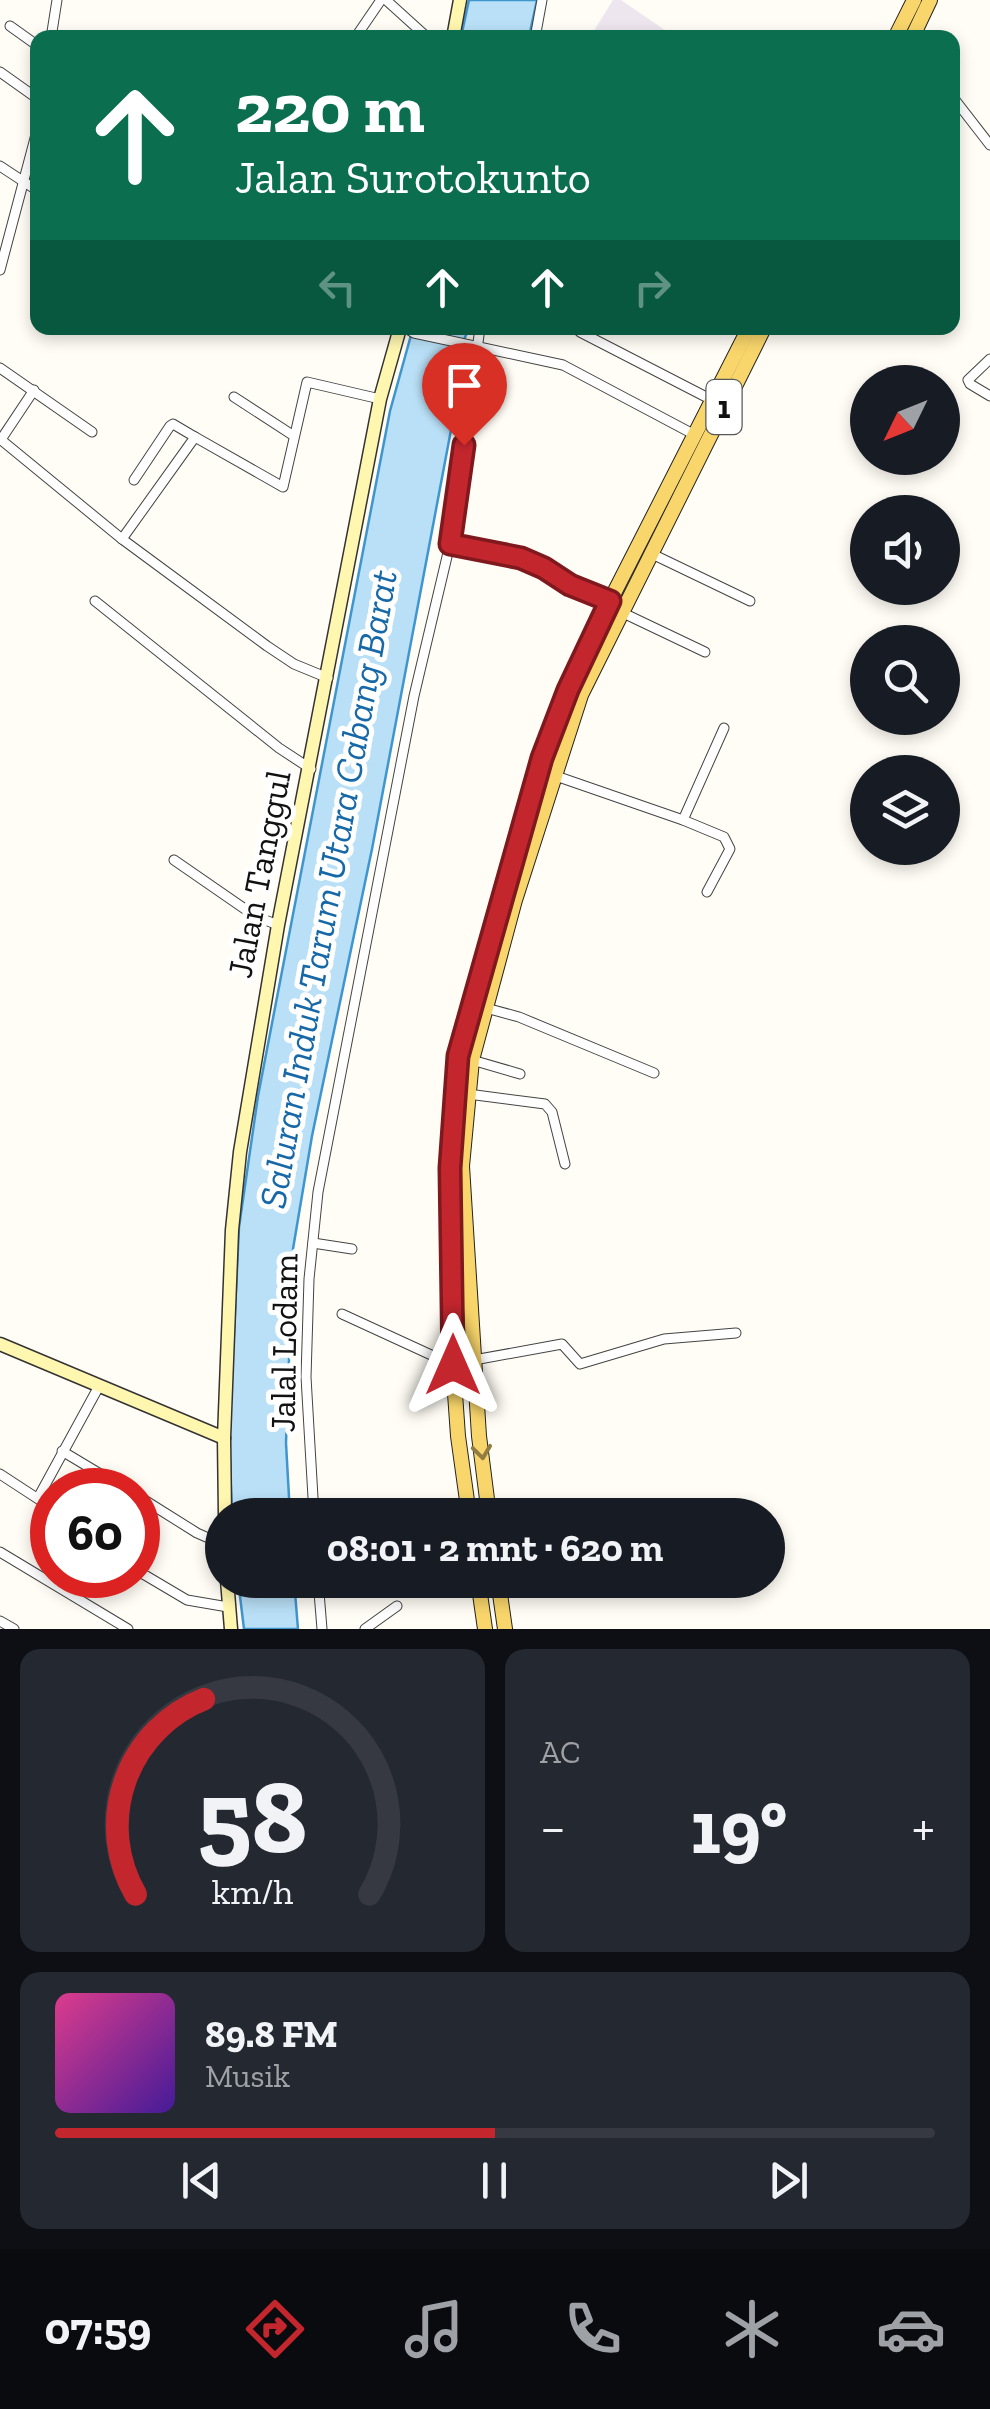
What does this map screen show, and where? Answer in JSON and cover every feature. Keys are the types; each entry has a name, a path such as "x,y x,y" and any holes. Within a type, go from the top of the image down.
{"main road":[{"path":"898,30 914,0"},
{"path":"916,30 930,0"},
{"name":"1","path":"488,1498 474,1360 462,1166 472,1060 547,740 628,583 745,335"},
{"name":"1","path":"628,583 650,553 760,335"},
{"name":"1","path":"467,1498 453,1365 450,1168 458,1056 474,993 527,832 554,775 616,607"},
{"path":"481,1598 485,1629"},
{"path":"501,1598 505,1629"}],"street":[{"path":"52,30 58,0"},
{"path":"361,30 383,0 419,30"},
{"path":"454,30 460,0"},
{"path":"536,30 542,0"},
{"path":"10,26 30,40"},
{"path":"0,72 30,93"},
{"path":"960,107 990,146"},
{"path":"1,264 30,158"},
{"path":"0,166 30,186"},
{"name":"Jalan Tanggul","path":"225,1498 232,1230 240,1152 278,925 380,400 405,335"},
{"path":"433,335 563,365 695,435"},
{"name":"Jalal Lodam","path":"313,1498 306,1377 318,1192 414,696 450,544 479,335"},
{"path":"586,335 712,400"},
{"path":"990,359 968,380 990,396"},
{"path":"0,368 92,432"},
{"path":"134,480 172,424 283,488 307,382 380,400"},
{"path":"34,390 1,439 122,539 266,646 294,664 328,678"},
{"path":"234,396 294,436"},
{"path":"122,539 195,437"},
{"path":"450,544 521,558 704,652"},
{"path":"650,553 750,601"},
{"path":"95,600 310,769"},
{"path":"682,820 724,728"},
{"path":"554,775 724,837 730,846 727,858 707,892"},
{"path":"174,860 255,916 278,925"},
{"path":"486,1008 520,1017 654,1073"},
{"path":"472,1060 520,1074"},
{"path":"467,1094 545,1104 552,1112 565,1164"},
{"path":"313,1243 352,1249"},
{"path":"342,1314 453,1365"},
{"path":"474,1360 562,1344 580,1364 664,1339 736,1333"},
{"path":"0,1344 224,1438"},
{"path":"54,1468 98,1388"},
{"path":"62,1452 90,1468"},
{"path":"0,1474 30,1493"},
{"path":"160,1509 205,1534"},
{"path":"0,1552 128,1629"},
{"path":"160,1584 187,1600 228,1607"},
{"path":"228,1598 230,1629"},
{"path":"319,1598 322,1629"},
{"path":"366,1629 397,1606"},
{"path":"0,1621 14,1629"}],"shaded area":[{"path":"613,0 621,0 665,30 594,30"}],"water":[{"path":"469,0 537,0 531,30 463,30"},
{"name":"Saluran Induk Tarum Utara Cabang Barat","path":"411,335 466,335 372,849 312,1136 293,1249 286,1443 289,1498 231,1498 229,1437 239,1227 258,1096 390,411"},
{"path":"240,1598 295,1598 298,1629 244,1629"}],"route":[{"path":"453,1365 450,1168 458,1056 547,740 610,601 521,558 450,544 464,445"}]}
